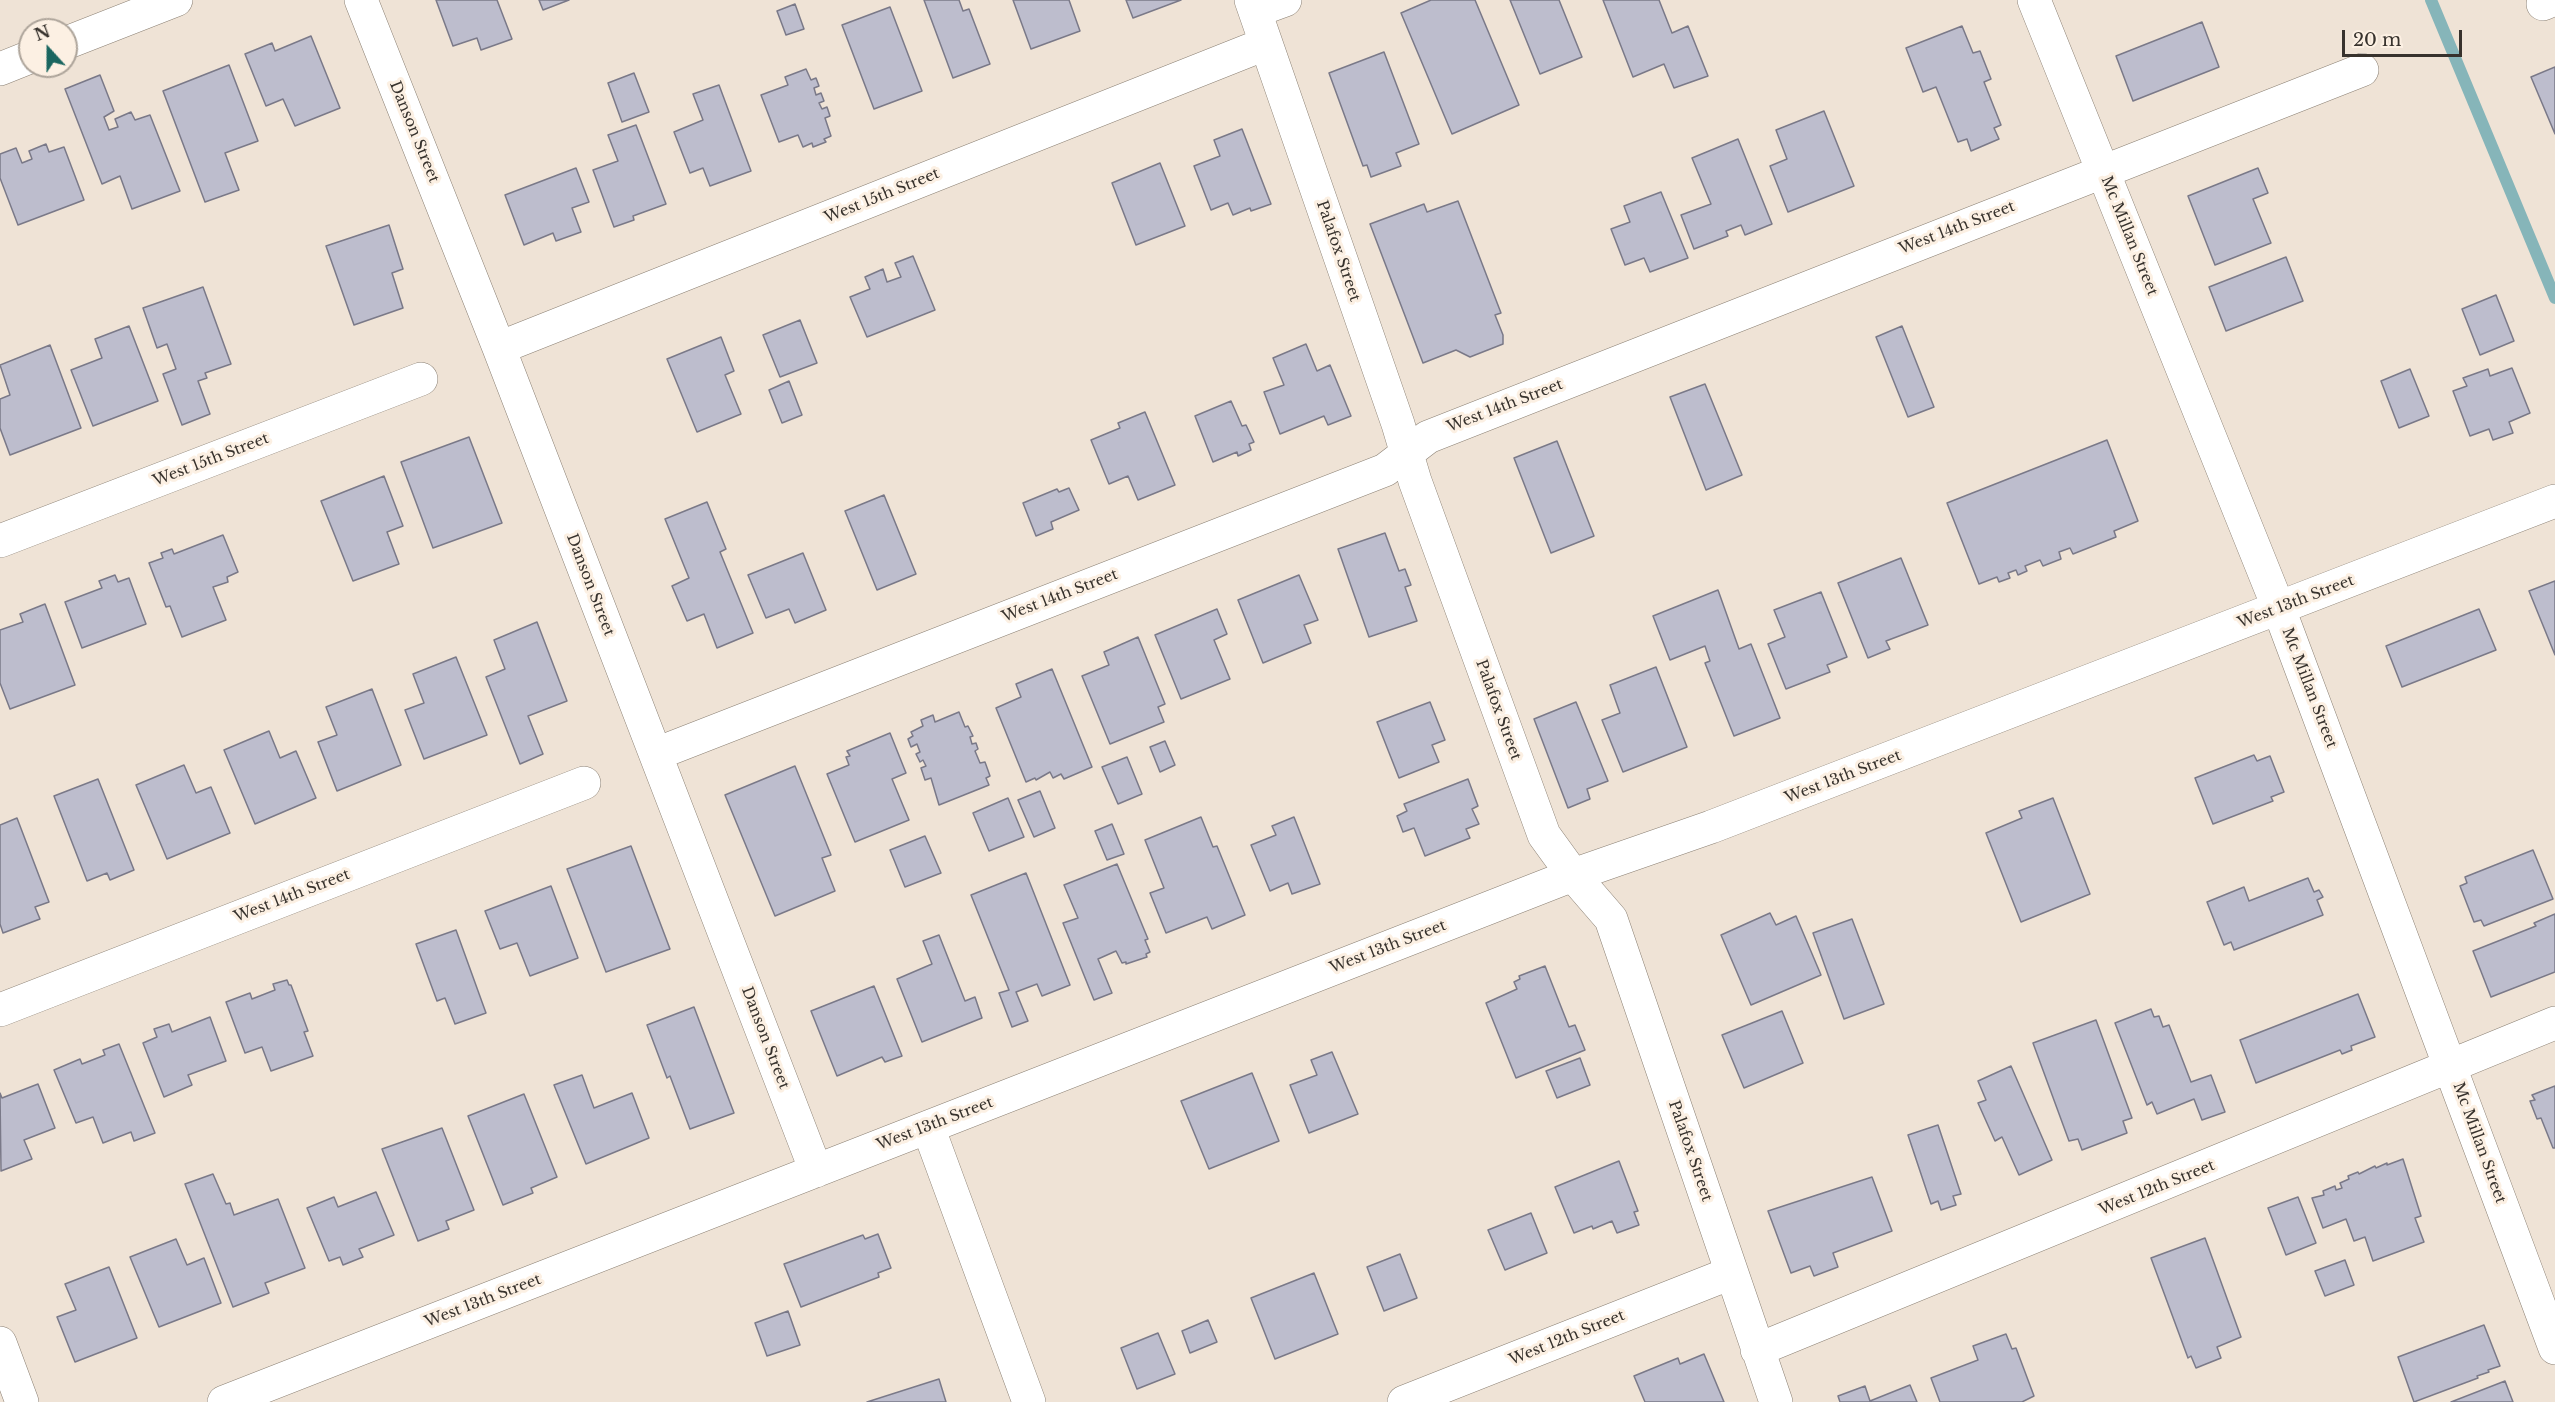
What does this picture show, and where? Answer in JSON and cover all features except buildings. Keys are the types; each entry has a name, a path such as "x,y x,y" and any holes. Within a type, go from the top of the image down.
{"street":[{"path":"78,38 176,0"},
{"name":"Danson Street","path":"362,0 499,348 816,1171"},
{"name":"Mc Millan Street","path":"2034,0 2279,609 2555,1348"},
{"name":"Palafox Street","path":"1264,4 1265,44 1406,452 1544,835 1573,875 1611,919 1776,1402"},
{"name":"West 15th Street","path":"499,348 1265,44"},
{"path":"0,69 18,62"},
{"name":"West 14th Street","path":"656,754 1384,470 1428,437 2362,70"},
{"name":"West 15th Street","path":"0,541 421,379"},
{"name":"West 13th Street","path":"224,1402 1573,875 1711,827 2555,501"},
{"name":"West 14th Street","path":"0,1010 584,783"},
{"name":"West 12th Street","path":"1757,1350 2451,1068 2555,1023"},
{"path":"928,1127 1029,1402"},
{"name":"West 12th Street","path":"1404,1402 1731,1273"},
{"path":"0,1343 22,1402"}],"waterway":[{"path":"2431,0 2555,298"}]}
